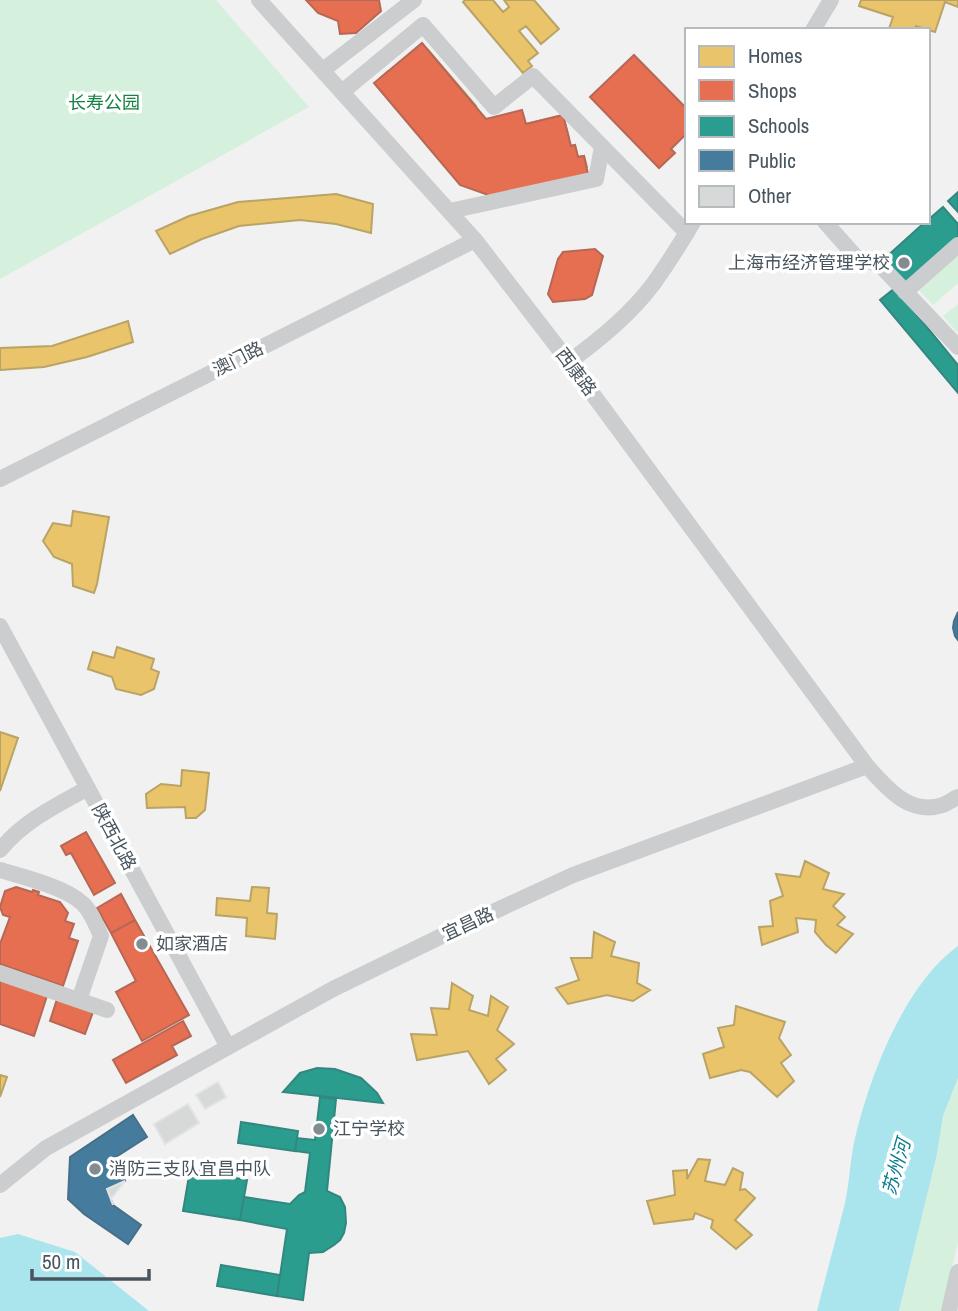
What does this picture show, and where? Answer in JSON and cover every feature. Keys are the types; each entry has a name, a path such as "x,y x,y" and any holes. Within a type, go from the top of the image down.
{"street":[{"name":"西康路","path":"259,0 475,240 569,362 867,766"},
{"path":"323,70 414,0"},
{"path":"814,28 831,0"},
{"path":"342,92 423,25 494,107 533,76 602,147 685,223"},
{"path":"450,211 596,179 602,147"},
{"path":"827,224 856,257 880,265 958,347"},
{"path":"569,362 592,345 634,306 653,284 690,228"},
{"name":"澳门路","path":"0,479 475,240"},
{"path":"905,292 958,245"},
{"name":"陕西北路","path":"0,626 228,1047"},
{"path":"867,766 893,794 909,804 925,807 943,805 958,797"},
{"name":"宜昌路","path":"0,1185 46,1148 333,989 454,930 573,875 867,766"},
{"path":"0,850 12,835 34,817 88,788"},
{"path":"0,870 69,894 83,904 92,918 101,936 79,1000"},
{"path":"0,973 107,1010"},
{"path":"949,1311 958,1272"}],"green space":[{"name":"长寿公园","path":"0,0 216,0 309,107 0,279"},
{"path":"958,246 958,283 933,305 914,285"},
{"path":"958,304 958,333 943,316"},
{"path":"958,1078 958,1242 942,1311 899,1311 937,1154 943,1116"}],"water":[{"name":"苏州河","path":"958,946 958,1078 943,1116 937,1154 899,1311 817,1311 845,1203 856,1134 881,1058 906,1006 939,962"},
{"path":"18,1234 75,1252 149,1311 0,1311 0,1238"}],"building: Homes":[{"path":"493,0 503,12 509,7 504,0 534,0 559,29 541,44 526,26 519,31 538,53 528,61 532,66 523,73 463,2"},
{"path":"861,0 958,0 958,7 945,2 935,32 930,28 916,26 889,28 893,17 859,6"},
{"path":"428,50 476,106 458,121 442,102 436,108 455,130 445,138 449,142 440,150 379,79 388,71 392,75 401,67 420,89 426,83 411,65"},
{"path":"563,115 569,138 545,143 547,151 575,145 578,157 584,156 587,167 495,188 493,177 498,176 495,163 523,157 521,149 497,154 492,132"},
{"path":"336,194 373,204 371,233 336,224 300,220 239,226 170,254 156,231 189,216 238,202"},
{"path":"128,321 133,342 44,367 0,370 0,348 52,346"},
{"path":"73,511 109,517 94,593 73,586 72,564 54,557 43,541 53,523 71,526"},
{"path":"117,647 154,659 151,669 159,672 154,689 141,695 116,689 112,677 88,669 93,652 114,658"},
{"path":"0,732 18,738 0,791"},
{"path":"182,770 209,773 205,810 196,818 186,818 185,807 147,808 146,794 161,784 181,786"},
{"path":"805,861 829,873 823,889 844,894 833,906 845,917 837,925 853,934 836,953 815,932 816,920 796,918 798,932 762,945 759,927 773,926 770,901 783,896 776,874 800,877"},
{"path":"252,887 269,888 267,913 277,914 275,939 246,936 247,918 216,915 217,898 250,901"},
{"path":"594,932 615,942 611,956 639,963 637,983 650,990 633,1001 607,995 568,1004 556,988 579,980 571,958 592,958"},
{"path":"452,983 473,996 469,1010 488,1016 491,996 508,1007 497,1030 514,1044 496,1059 506,1070 489,1084 468,1051 417,1060 411,1034 437,1035 431,1008 449,1009"},
{"path":"736,1006 785,1022 779,1038 791,1055 781,1063 794,1081 777,1097 750,1072 741,1070 710,1078 703,1054 724,1047 718,1028 734,1025"},
{"path":"0,1075 7,1077 0,1097"},
{"path":"698,1159 710,1160 705,1181 725,1185 733,1168 743,1173 740,1190 745,1189 755,1198 735,1220 752,1235 736,1249 711,1228 713,1220 695,1213 693,1219 654,1224 647,1201 675,1195 673,1171 687,1170 687,1179"}],"building: Shops":[{"path":"306,0 379,0 381,11 356,33 340,34 338,21 318,13"},
{"path":"422,43 486,119 522,110 526,124 563,115 571,146 575,145 578,157 584,156 588,174 491,196 460,185 374,83"},
{"path":"634,55 685,107 685,135 671,149 675,153 659,168 590,97"},
{"path":"595,249 603,256 592,295 585,299 553,302 548,294 558,259 563,252"},
{"path":"86,832 115,883 94,895 71,853 66,855 61,846"},
{"path":"16,887 39,892 38,895 60,902 68,913 65,921 74,924 69,938 78,941 63,986 0,964 0,944 10,917 3,915 0,907 5,891"},
{"path":"121,894 135,920 111,933 97,908"},
{"path":"135,920 189,1015 142,1041 116,992 136,981 111,933"},
{"path":"0,980 47,996 34,1036 0,1024"},
{"path":"57,999 93,1012 85,1034 50,1021"},
{"path":"183,1021 191,1036 172,1046 177,1055 126,1083 113,1060"}],"building: Schools":[{"path":"958,192 958,212 948,201"},
{"path":"943,207 958,224 958,239 907,285 884,259 923,224 930,224 930,218"},
{"path":"895,288 958,365 958,393 880,300"},
{"path":"317,1068 335,1069 361,1078 377,1093 383,1103 283,1092 300,1073"},
{"path":"320,1097 336,1099 327,1191 340,1197 345,1207 346,1223 344,1233 334,1245 323,1252 309,1253 303,1300 277,1296 287,1229 240,1220 244,1197 290,1204 305,1192 310,1153 295,1151 297,1138 315,1140"},
{"path":"241,1122 298,1131 295,1151 238,1143"},
{"path":"190,1170 247,1180 240,1220 183,1211"},
{"path":"221,1265 280,1275 277,1296 217,1286"}],"building: Public":[{"path":"958,612 958,640 953,628"},
{"name":"消防三支队宜昌中队","path":"133,1115 147,1137 116,1157 125,1181 107,1189 113,1205 141,1225 128,1244 84,1214 68,1199 70,1157"}],"building: Other":[{"path":"218,1082 226,1097 205,1109 196,1095"},
{"path":"188,1104 199,1123 165,1144 154,1124"},
{"name":"消防三支队宜昌中队","path":"125,1181 111,1199 113,1205 107,1189"}],"place":[{"name":"上海市经济管理学校","path":"904,263"},
{"name":"如家酒店","path":"142,944"},
{"name":"江宁学校","path":"319,1129"},
{"name":"消防三支队宜昌中队","path":"95,1169"}]}
